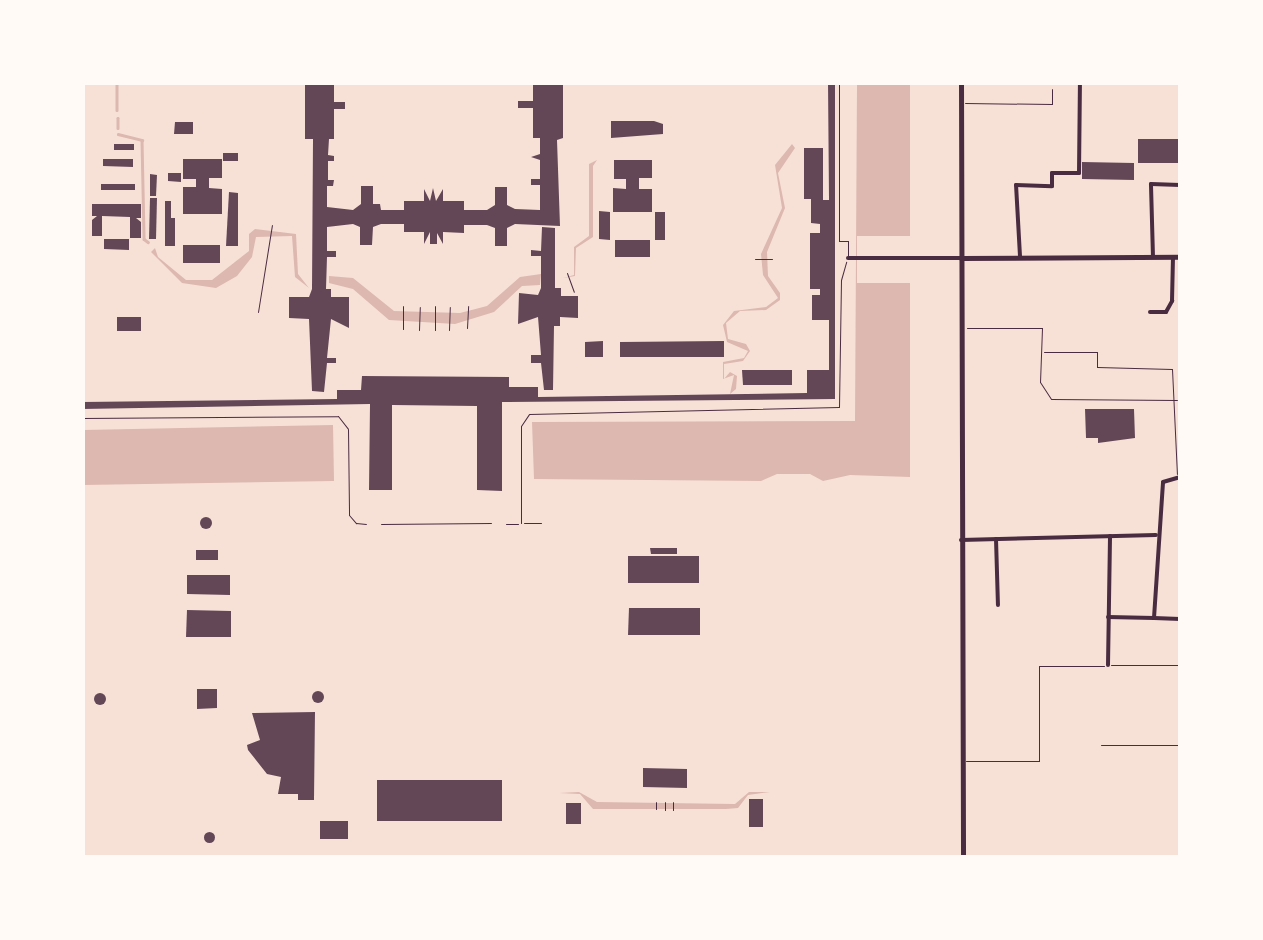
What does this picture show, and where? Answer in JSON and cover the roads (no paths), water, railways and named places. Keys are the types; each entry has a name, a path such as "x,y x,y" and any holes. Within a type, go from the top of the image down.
{"street":[{"path":"961,82 964,858"},
{"path":"1020,256 1016,184 1052,186 1052,172 1079,173 1080,82"},
{"path":"1153,256 1151,184 1180,185"},
{"path":"848,258 1177,257 1172,300 1166,312 1150,312"},
{"path":"1154,618 1156,534 1163,482 1179,477"},
{"path":"960,540 1156,534"},
{"path":"1108,666 1110,536"},
{"path":"996,539 998,605"},
{"path":"1108,617 1180,618"}],"lane":[{"path":"520,524 521,426 528,414 839,407 841,280 848,258 848,241 839,241 839,82"},
{"path":"961,103 1052,104 1052,88"},
{"path":"755,259 772,259"},
{"path":"962,328 1042,328 1042,391 1051,399 1177,400"},
{"path":"1042,352 1097,352 1097,367 1172,369 1179,477"},
{"path":"82,418 338,416 348,430 349,515 366,524"},
{"path":"381,524 492,523"},
{"path":"506,524 541,524"},
{"path":"963,761 1039,761 1039,666 1180,665"},
{"path":"1101,746 1180,745"}],"waterway":[{"path":"117,82 117,110"},
{"path":"118,118 118,128"},
{"path":"118,134 142,140 144,239 148,242"}]}
